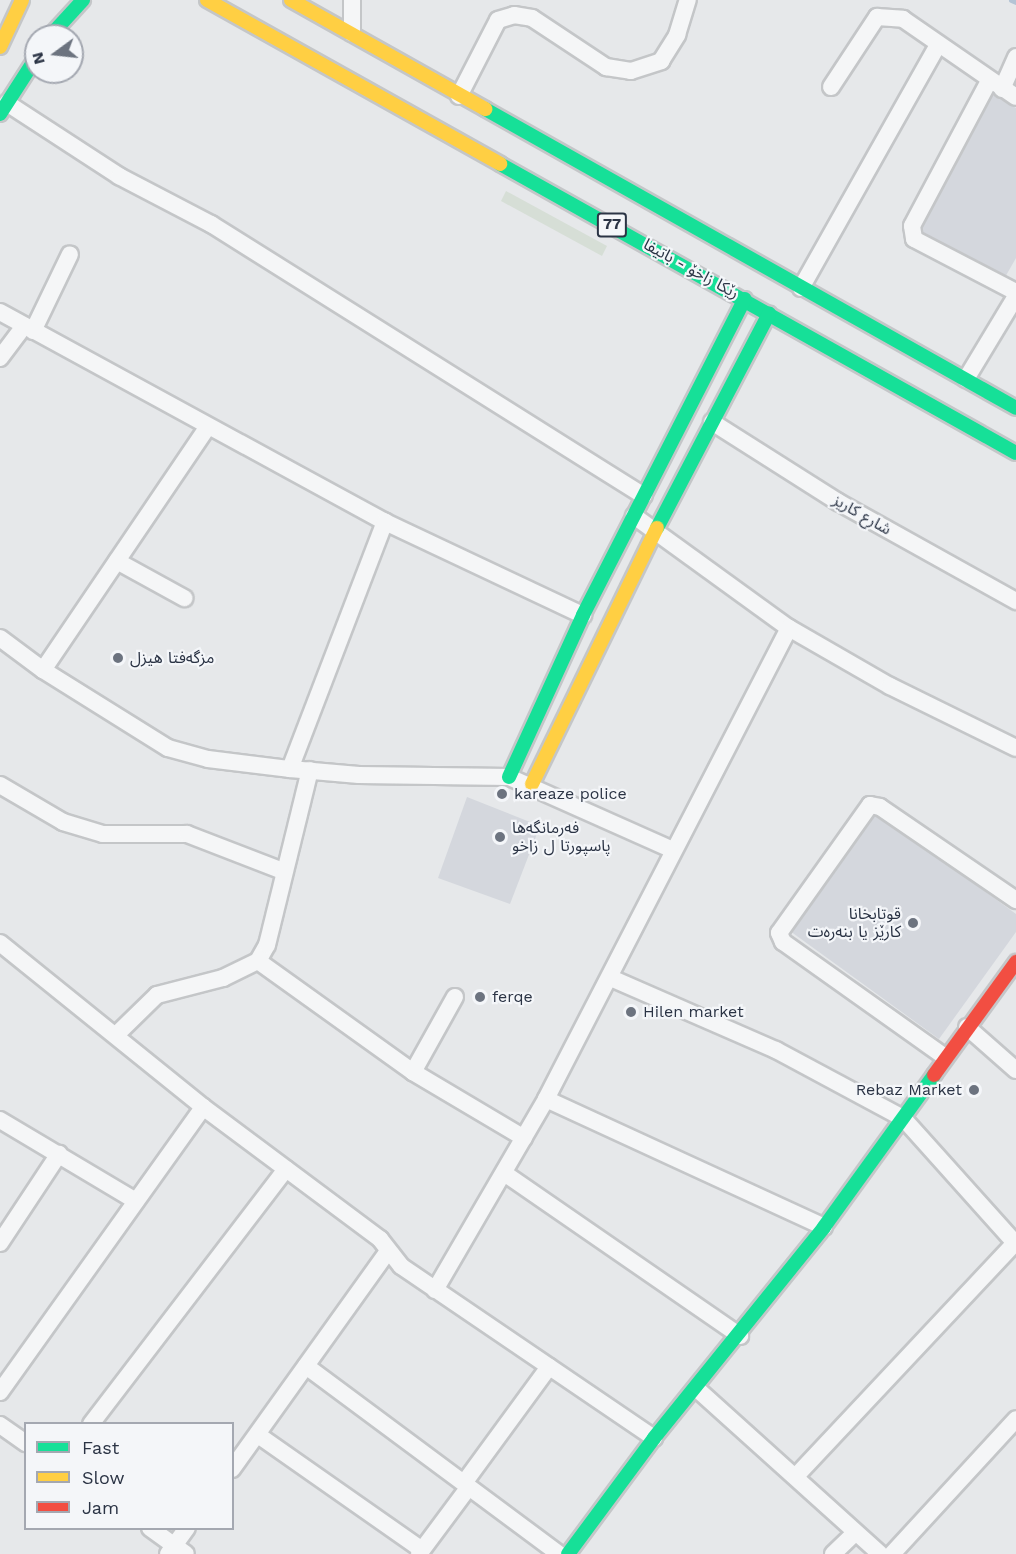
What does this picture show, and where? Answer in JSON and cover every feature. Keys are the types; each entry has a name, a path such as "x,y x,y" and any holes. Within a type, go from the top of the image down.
{"main road":[{"path":"0,47 22,0"},
{"path":"55,24 58,17 83,0"},
{"name":"رێکا زاخۆ - باتیفا","path":"207,0 745,299 1016,453"},
{"name":"77","path":"291,0 1016,408"},
{"path":"3,108 24,76"},
{"path":"508,777 583,615 745,299"},
{"path":"532,784 656,530 769,314"},
{"path":"568,1554 654,1438 740,1336 824,1227 1016,962"}],"street":[{"path":"352,0 352,33"},
{"path":"459,96 498,21 514,15 532,18 606,67 632,71 661,61 677,34 688,0"},
{"path":"831,87 877,17 903,20 1003,89"},
{"path":"801,288 938,45"},
{"path":"966,379 1016,294 914,239 912,226 1003,89 1016,57"},
{"path":"3,108 119,176 211,224 644,496"},
{"path":"0,358 29,328 70,254"},
{"path":"0,312 207,428 385,522 583,615"},
{"name":"شارع كاريز","path":"712,422 838,502 1016,601"},
{"path":"44,670 207,428"},
{"path":"633,516 656,530 789,628 890,686 1016,748"},
{"path":"290,769 385,522"},
{"path":"117,561 184,598"},
{"path":"435,1290 546,1099 789,628"},
{"path":"0,638 44,670 168,748 208,759 359,775 508,777 532,784 673,850"},
{"path":"117,1034 157,995 223,978 258,961 267,945 283,871 310,770"},
{"path":"0,785 63,822 103,834 187,834 283,871"},
{"path":"945,1057 783,942 779,933 870,805 880,807 1016,900"},
{"path":"0,943 117,1034 203,1107 380,1239 401,1266 654,1438"},
{"path":"258,961 413,1071 524,1138"},
{"path":"610,978 776,1050 903,1118 1016,1243 797,1476"},
{"path":"413,1071 454,997"},
{"path":"967,1027 1016,1071"},
{"path":"546,1099 824,1227"},
{"path":"0,1392 203,1107"},
{"path":"0,1120 136,1201"},
{"path":"0,1243 59,1155"},
{"path":"93,1422 286,1170"},
{"path":"504,1173 740,1336"},
{"path":"234,1466 388,1251"},
{"path":"306,1366 559,1554"},
{"path":"258,1435 421,1552 549,1366"},
{"path":"697,1389 797,1476 855,1533 880,1554"},
{"path":"892,1554 1016,1419"},
{"path":"0,1425 24,1442"},
{"path":"152,1530 176,1551 186,1530"},
{"path":"833,1554 855,1533"}],"shaded area":[{"path":"992,94 1016,108 1016,258 1004,279 916,229"},
{"path":"506,191 607,246 602,256 501,201"},
{"path":"467,797 540,826 510,904 438,878"},
{"path":"876,812 1016,914 1016,932 939,1039 790,931"}],"waterway":[{"path":"1011,0 1016,2"}],"traffic: fast":[{"path":"61,24 83,0"},
{"path":"0,114 24,77"},
{"path":"485,109 1016,408"},
{"path":"500,164 1016,453"},
{"path":"509,777 583,615 745,299"},
{"path":"657,528 769,314"},
{"path":"568,1554 654,1438 824,1227 934,1075"}],"traffic: slow":[{"path":"0,47 22,0"},
{"path":"207,0 500,164"},
{"path":"291,0 485,109"},
{"path":"532,784 657,528"}],"traffic: jam":[{"path":"934,1075 1016,962"}],"place":[{"name":"مزگەفتا هیزل","path":"118,658"},
{"name":"kareaze police","path":"502,794"},
{"name":"فەرمانگەها پاسپورتا ل زاخو","path":"500,837"},
{"name":"قوتابخانا کارێز یا بنەرەت","path":"913,923"},
{"name":"ferqe","path":"480,997"},
{"name":"Hilen market","path":"631,1012"},
{"name":"Rebaz Market","path":"974,1090"}]}
